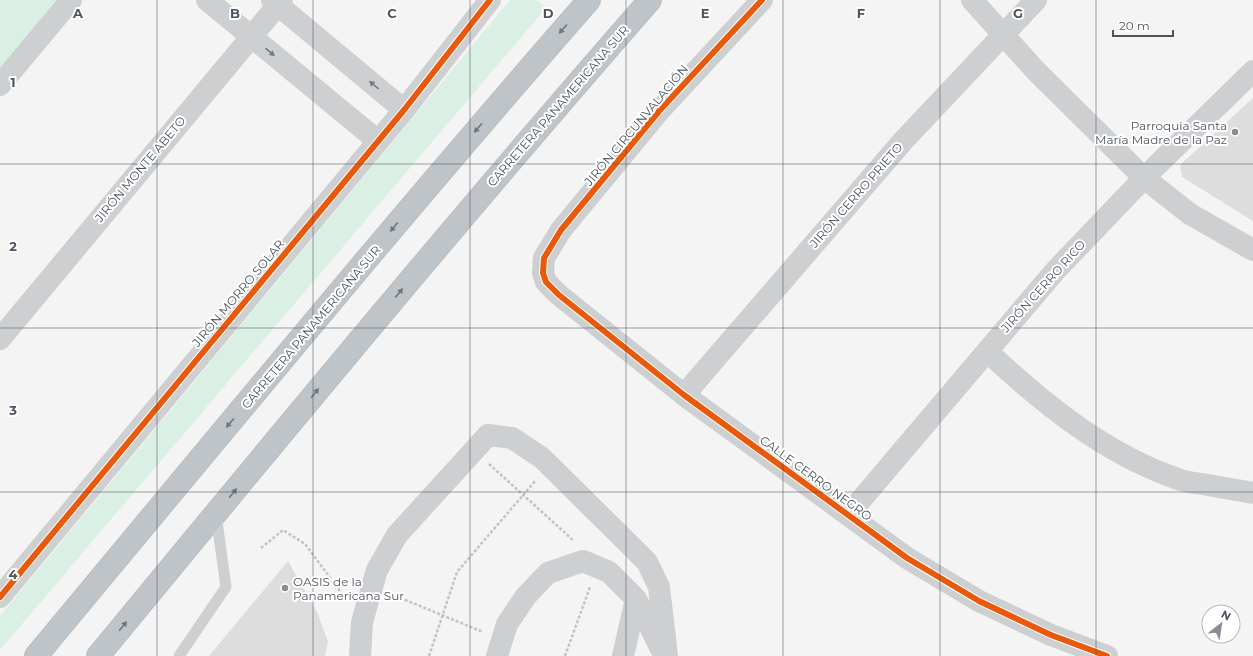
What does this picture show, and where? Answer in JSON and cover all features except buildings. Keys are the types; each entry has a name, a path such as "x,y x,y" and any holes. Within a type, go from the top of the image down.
{"highway":[{"name":"CARRETERA PANAMERICANA SUR","path":"36,656 298,341 510,90 589,0"},
{"name":"CARRETERA PANAMERICANA SUR","path":"98,656 324,382 533,135 650,0"}],"street":[{"path":"0,85 71,0"},
{"path":"207,0 378,141"},
{"name":"JIRÓN MORRO SOLAR","path":"0,597 404,110 490,0"},
{"name":"JIRÓN CIRCUNVALACIÓN","path":"543,274 544,258 561,230 660,110 762,0"},
{"path":"972,0 1042,76 1144,178 1190,214 1253,250"},
{"name":"JIRÓN CERRO PRIETO","path":"684,395 903,141 1002,34 1036,0"},
{"path":"277,2 404,110"},
{"name":"JIRÓN MONTE ABETO","path":"0,339 251,36 277,2"},
{"name":"JIRÓN CERRO RICO","path":"848,515 1056,270 1144,178 1253,71"},
{"name":"CALLE CERRO NEGRO","path":"543,274 546,282 559,294 684,395 907,558 978,601 1051,635 1107,656"},
{"path":"987,351 1017,380 1048,405 1099,440 1141,464 1179,480 1253,493"},
{"path":"360,656 362,622 377,570 397,535 481,443 512,438 542,458 647,562 659,587 666,656"},
{"path":"500,648 507,624 526,596 548,573 583,561 609,572 636,599 666,656"},
{"path":"623,656 636,599"}],"lane":[{"path":"179,656 226,587 216,514"}],"path":[{"path":"481,443 523,496 578,544 568,566"},
{"path":"429,656 457,572 549,466"},
{"path":"261,548 283,530 305,544 362,622"},
{"path":"565,656 597,567"},
{"path":"372,587 443,615 500,648"}],"green space":[{"path":"0,0 61,0 0,73"},
{"path":"510,0 537,0 546,8 0,650 0,616"}],"cycle path":[{"path":"0,597 404,110 490,0"},
{"path":"762,0 660,110 561,230 544,258 543,273 546,282 559,295 684,395 907,558 979,601 1051,635 1107,656"}],"place":[{"name":"Parroquia Santa María Madre de la Paz","path":"1235,132"},
{"name":"OASIS de la Panamericana Sur","path":"285,588"}]}
